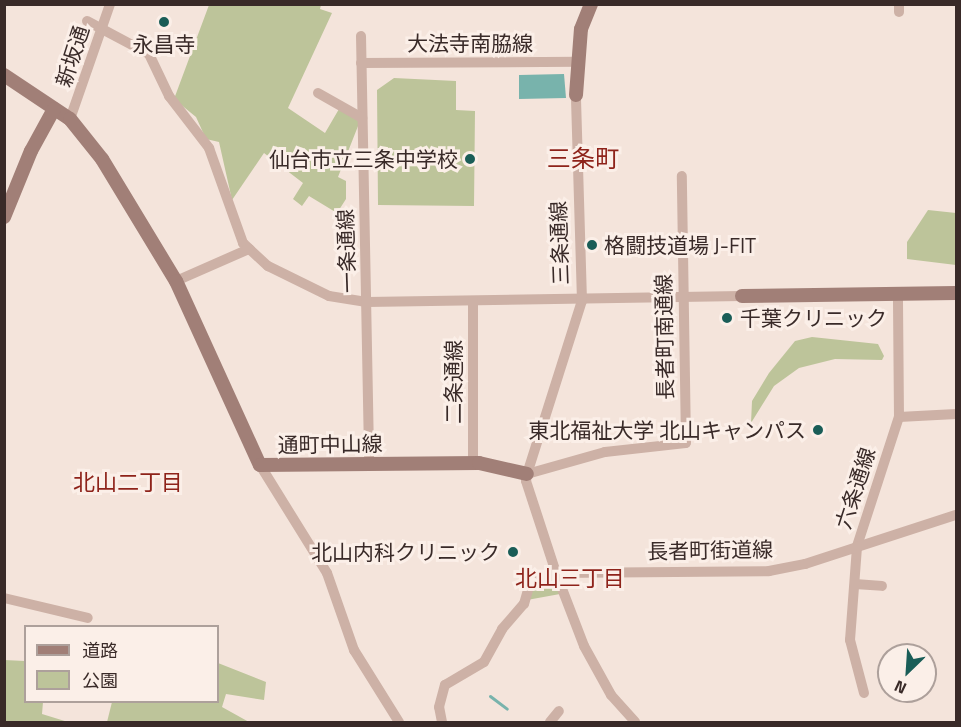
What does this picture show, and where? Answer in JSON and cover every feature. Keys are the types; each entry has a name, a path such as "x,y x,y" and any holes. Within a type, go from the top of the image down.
{"street":[{"name":"新坂通","path":"70,119 110,4"},
{"name":"三条通線","path":"527,474 582,300 576,95 582,23 591,4"},
{"path":"87,21 148,54 169,96 209,148 243,243 268,266 329,296 367,302 957,293"},
{"name":"一条通線","path":"361,36 369,464"},
{"name":"大法寺南脇線","path":"362,63 578,62"},
{"name":"通町中山線","path":"4,75 70,119 102,159 176,281 260,465 473,463 527,474"},
{"path":"318,93 362,118"},
{"path":"4,217 31,151 54,109"},
{"name":"長者町南通線","path":"527,474 605,452 686,443 682,176"},
{"path":"176,281 249,249"},
{"name":"六条通線","path":"864,693 850,640 857,546 899,417 898,294"},
{"name":"二条通線","path":"473,301 473,463"},
{"path":"899,417 957,414"},
{"path":"260,465 327,573 354,650 399,723"},
{"path":"527,474 526,481 556,573 584,646 611,695 635,723"},
{"name":"長者町街道線","path":"442,723 439,707 445,685 484,662 502,629 524,604 531,580 556,573 769,571 805,564 957,514"},
{"path":"855,584 882,586"},
{"path":"4,597 88,618"},
{"path":"550,723 559,711"}],"green space":[{"path":"209,5 321,5 320,9 332,13 288,108 325,133 339,109 360,121 338,177 346,181 346,199 337,213 309,196 302,206 293,199 303,183 264,153 232,200 219,142 206,139 196,117 174,99"},
{"path":"394,78 456,81 456,110 475,111 474,206 378,205 377,90"},
{"path":"928,210 956,213 956,265 907,259 907,242"},
{"path":"812,337 878,344 884,356 882,360 835,359 799,368 774,386 751,423 752,401 769,373 795,341"},
{"path":"555,576 560,594 527,600 529,587"},
{"path":"4,660 24,661 24,703 43,703 42,714 68,722 5,722"},
{"path":"219,663 266,682 264,700 226,694 222,707 249,722 107,722 112,703 219,703"}],"water":[{"path":"564,74 566,98 519,99 519,75"}],"waterway":[{"path":"490,696 507,709"}],"place":[{"name":"永昌寺","path":"164,22"},
{"name":"仙台市立三条中学校","path":"470,159"},
{"name":"格闘技道場 J-FIT","path":"592,245"},
{"name":"千葉クリニック","path":"727,318"},
{"name":"東北福祉大学 北山キャンパス","path":"818,430"},
{"name":"北山内科クリニック","path":"513,552"}],"district":[{"name":"三条町","path":"583,159"},
{"name":"北山二丁目","path":"128,483"},
{"name":"北山三丁目","path":"570,579"}]}
